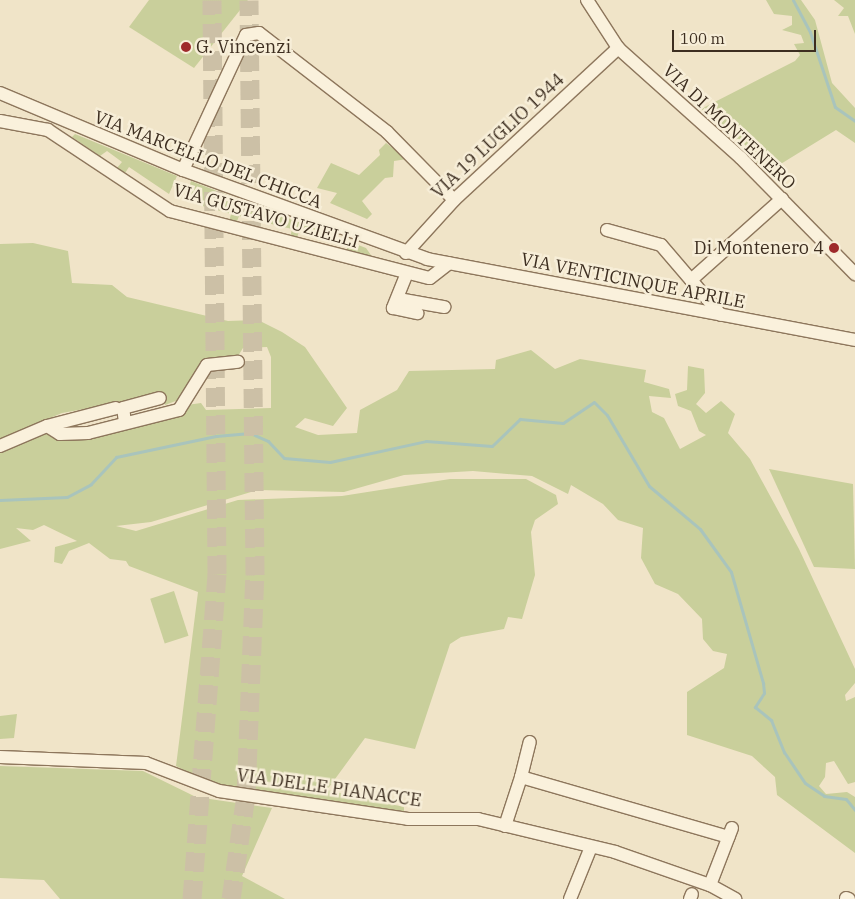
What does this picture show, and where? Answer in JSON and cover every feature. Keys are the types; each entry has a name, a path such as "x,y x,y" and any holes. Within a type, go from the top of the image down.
{"street":[{"name":"VIA DI MONTENERO","path":"587,0 618,48 782,199 855,274"},
{"path":"183,170 246,36 259,33 388,132 454,200"},
{"name":"VIA 19 LUGLIO 1944","path":"406,253 454,200 573,94 618,48"},
{"name":"VIA MARCELLO DEL CHICCA","path":"0,93 54,118 183,170 406,253"},
{"path":"48,130 54,118"},
{"name":"VIA GUSTAVO UZIELLI","path":"0,121 48,130 170,211 430,278 449,263"},
{"path":"692,280 782,199"},
{"path":"607,230 661,245 721,315"},
{"name":"VIA VENTICINQUE APRILE","path":"406,253 651,304 855,340"},
{"path":"407,272 393,308 444,308"},
{"path":"47,426 60,434 179,410 207,365 238,362"},
{"path":"125,422 123,408 160,398"},
{"path":"0,446 47,426 116,408"},
{"path":"505,826 530,742"},
{"name":"VIA DELLE PIANACCE","path":"0,757 146,763 219,792 408,819 478,819 591,847 710,885 735,899"},
{"path":"521,777 730,832 710,885"},
{"path":"570,899 591,847"}],"green space":[{"name":"G. Vincenzi","path":"149,0 248,0 194,68 129,27"},
{"path":"766,0 801,0 815,20 832,83 855,108 855,143 836,130 766,173 735,137 701,109 795,61 800,55 794,44 804,43 801,35 782,30 792,25 792,16 774,14"},
{"path":"834,0 855,0 855,34 848,16 838,16 844,8"},
{"path":"75,134 177,176 169,194 129,167 125,173 117,168 122,162 107,151 100,156 72,137"},
{"path":"386,143 407,159 394,161 393,177 385,178 362,201 372,214 367,219 330,203 337,193 317,188 331,163 359,175 380,155 379,150"},
{"path":"191,181 366,248 373,258 346,253 348,245 299,232 296,240 290,238 292,229 239,216 236,224 229,222 231,214 185,201"},
{"path":"33,243 68,251 72,283 112,285 127,297 228,321 258,320 282,332 305,347 347,408 333,426 305,418 295,427 318,435 357,433 360,410 397,390 409,371 495,369 496,360 531,350 555,369 580,359 646,370 644,382 669,389 671,398 649,396 652,412 664,418 680,449 706,435 699,431 691,411 678,406 675,394 687,390 688,366 704,369 705,393 696,404 706,413 721,401 735,414 728,433 750,459 799,549 855,669 855,683 845,695 846,701 855,697 855,782 848,784 834,761 826,763 825,777 819,786 826,794 847,792 855,797 855,853 777,795 775,777 752,756 687,735 687,692 724,668 727,654 713,651 703,639 702,619 678,594 655,584 641,558 643,528 618,520 603,504 571,485 568,494 532,476 473,471 404,475 344,492 258,490 151,522 116,526 136,531 238,500 342,496 450,479 526,479 556,495 558,504 535,520 531,532 535,575 522,619 508,617 504,629 461,637 450,644 415,749 365,738 327,790 404,807 404,815 211,784 176,766 198,592 129,566 126,561 110,559 89,543 69,551 62,564 54,562 55,547 77,541 44,525 33,530 16,528 31,541 0,549 0,450 42,433 57,437 187,405 201,403 206,410 271,408 271,357 267,347 243,348 238,356 211,359 181,399 165,405 162,395 62,413 0,439 0,244"},
{"path":"769,469 853,484 855,569 814,567"},
{"path":"174,591 189,636 165,643 150,599"},
{"path":"17,714 14,738 0,739 0,716"},
{"path":"0,766 143,771 196,797 272,808 242,876 285,899 60,899 44,880 0,878"}],"waterway":[{"path":"793,0 810,32 835,107 855,121"},
{"path":"0,500 67,497 91,484 116,457 216,436 250,433 268,441 284,458 330,462 426,441 492,446 520,419 563,423 594,402 607,415 649,486 700,529 731,572 763,683 764,693 755,707 771,720 784,752 805,783 824,796 846,799 855,810"}],"tunnel":[{"path":"192,899 217,574 212,0"},
{"path":"231,899 246,795 255,575 249,0"}],"place":[{"name":"G. Vincenzi","path":"186,47"},
{"name":"Di Montenero 4","path":"834,248"}]}
